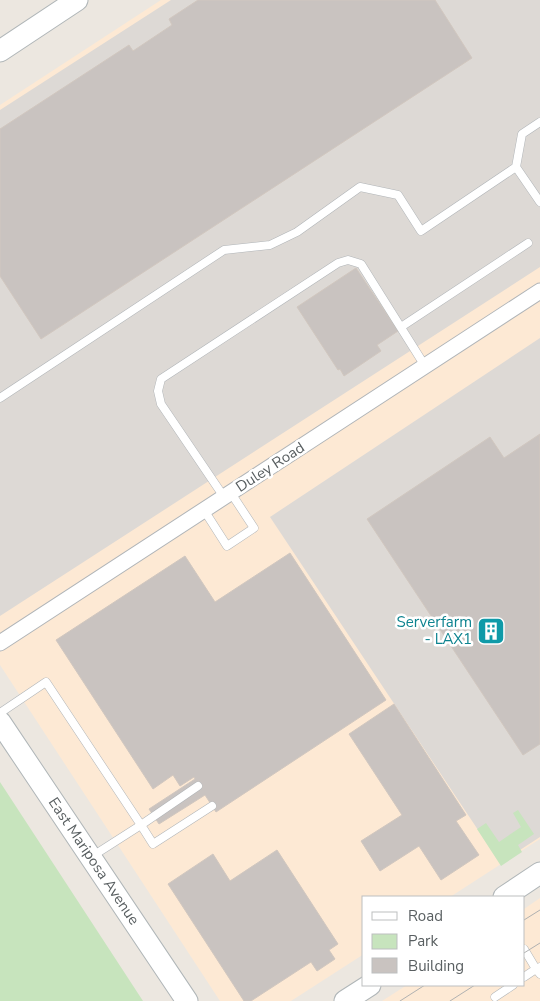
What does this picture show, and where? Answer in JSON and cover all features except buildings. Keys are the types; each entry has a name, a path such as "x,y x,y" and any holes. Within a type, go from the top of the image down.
{"street":[{"path":"0,51 77,0"},
{"name":"Duley Road","path":"0,643 540,291"},
{"name":"East Mariposa Avenue","path":"0,722 187,1001"},
{"path":"506,896 540,873"},
{"path":"345,1001 368,986"}],"lane":[{"path":"540,122 522,134 516,167 540,202"},
{"path":"0,398 224,250 270,245 297,232 360,187 398,196 421,232 516,167"},
{"path":"401,328 528,243"},
{"path":"204,510 227,546 254,528 227,495 161,404 158,391 161,379 338,263 348,260 361,264 425,366"},
{"path":"0,713 46,682 154,844 212,806"},
{"path":"91,858 198,786"},
{"path":"525,950 539,970 525,977"},
{"path":"494,1000 512,986"}],"shaded area":[{"path":"161,0 540,0 540,839 452,896 362,896 362,955 291,1001 220,1001 0,665 0,105"},
{"path":"171,0 540,0 540,267 0,616 0,110"},
{"path":"540,338 540,837 500,863 270,517"},
{"path":"540,898 540,1001 382,1001 405,986 525,986 525,908"}],"green space":[{"path":"0,782 143,1001 0,1001"},
{"path":"518,810 534,834 518,845 522,852 501,866 477,829 486,823 499,842 521,827 513,813"}],"tram line":[{"path":"525,919 540,910"},
{"path":"525,952 540,943"},
{"path":"400,1001 423,986"},
{"path":"450,1001 473,986"}],"place":[{"name":"Serverfarm - LAX1","path":"491,631"}]}
